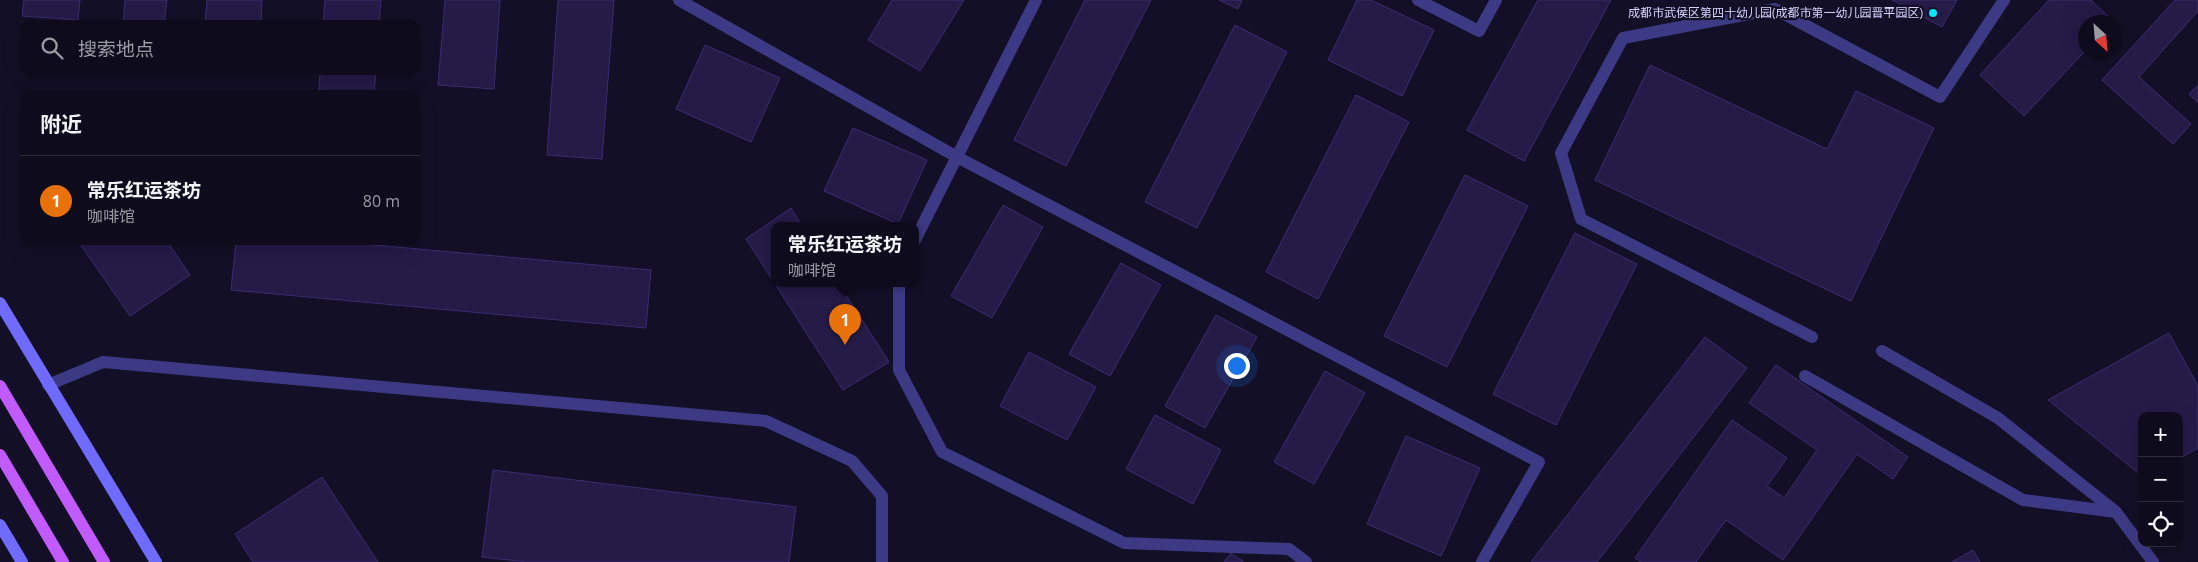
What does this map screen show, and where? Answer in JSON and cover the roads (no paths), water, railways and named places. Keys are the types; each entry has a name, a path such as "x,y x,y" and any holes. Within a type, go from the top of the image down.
{"main road":[{"path":"0,303 156,562"},
{"path":"0,386 104,562"},
{"path":"0,455 63,562"},
{"path":"0,525 22,562"}],"street":[{"path":"679,0 957,157 1538,462 1482,562"},
{"path":"919,232 1036,0"},
{"path":"1418,0 1479,31 1496,0"},
{"path":"1812,337 1582,219 1561,153 1623,38 1775,9 1940,97 2004,0"},
{"path":"899,287 899,370 942,452 1124,543 1288,550 1306,562"},
{"path":"1882,351 1998,418 2116,512 2153,562"},
{"path":"48,384 103,362 766,421 852,461 882,496 882,562"},
{"path":"1805,376 2023,500 2116,512"}],"place":[{"name":"成都市武侯区第四十幼儿园(成都市第一幼儿园晋平园区)","path":"1933,13"},
{"name":"常乐红运茶坊","path":"845,345"}]}
